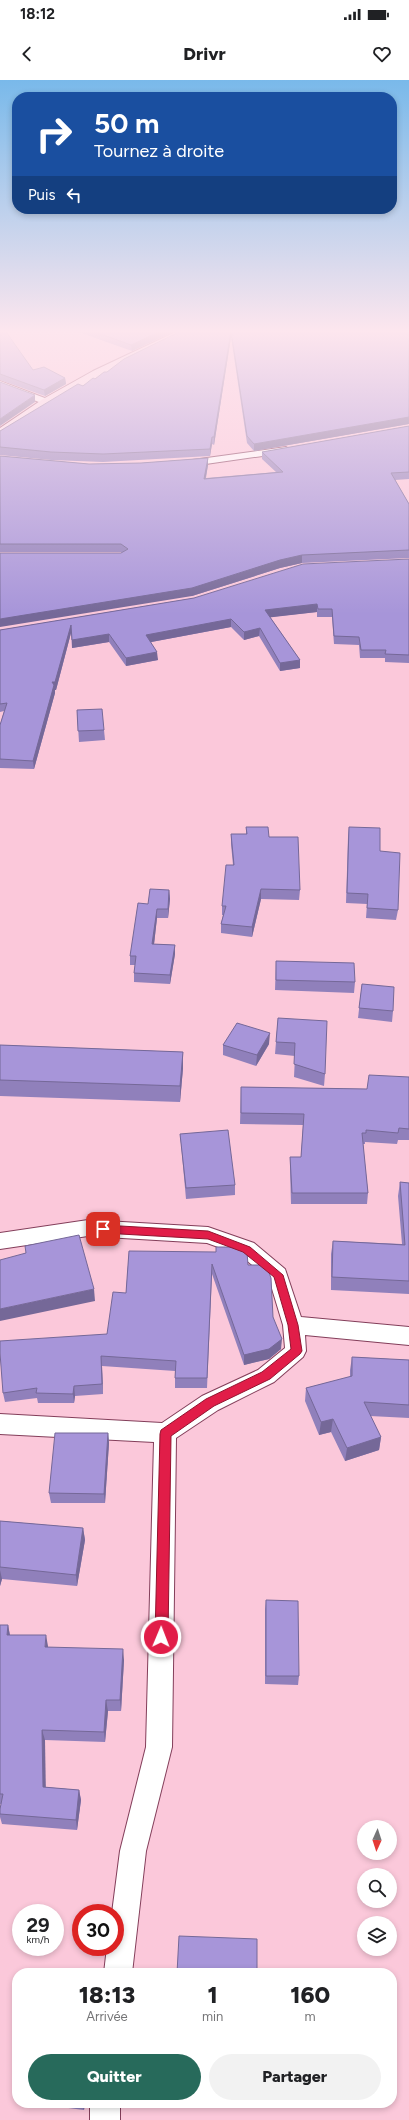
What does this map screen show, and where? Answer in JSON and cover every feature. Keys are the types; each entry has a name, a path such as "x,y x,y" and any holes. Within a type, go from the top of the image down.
{"main road":[{"path":"0,434 14,424"}],"street":[{"path":"175,464 300,447"},
{"path":"0,1241 24,1236 88,1228 208,1235 247,1249 278,1275 293,1325 296,1351 266,1376 210,1403 165,1434 0,1424"},
{"path":"293,1325 409,1336"},
{"path":"119,1968 133,1852 159,1746 165,1434"},
{"path":"104,2108 105,2120"}],"building":[{"path":"11,424 216,424 210,449 103,454 51,452 0,447 0,431"},
{"path":"245,424 368,424 254,444 247,436"},
{"path":"409,426 409,472 391,473 409,504 409,550 302,555 280,560 192,588 0,619 0,553 121,553 128,549 121,544 0,544 0,456 89,464 141,463 208,458 204,479 283,472 262,452"},
{"path":"409,559 409,655 385,654 386,650 361,650 359,637 334,636 332,609 318,609 317,604 265,610 300,660 280,663 260,628 244,632 231,619 146,635 157,652 126,658 109,634 72,640 71,625 55,682 52,682 54,685 33,761 0,759 0,725 7,703 0,704 0,630 194,598 303,564"},
{"path":"102,709 104,730 78,731 77,710"},
{"path":"246,827 268,827 269,837 298,837 300,890 261,889 252,927 221,924 226,906 222,906 226,865 234,865 231,834 247,834"},
{"path":"349,827 380,828 380,851 400,853 398,910 367,908 368,894 347,893"},
{"path":"150,889 169,890 168,909 157,909 152,944 175,945 170,975 134,973 136,956 130,956 138,903 148,904"},
{"path":"276,961 354,963 355,982 276,980"},
{"path":"362,984 394,987 393,1011 359,1008"},
{"path":"278,1018 327,1021 325,1074 294,1064 295,1043 276,1042"},
{"path":"237,1023 270,1033 257,1055 223,1045"},
{"path":"0,1045 183,1052 180,1086 0,1080"},
{"path":"369,1075 409,1077 409,1129 399,1128 398,1133 366,1130 366,1133 362,1133 368,1193 292,1193 290,1157 301,1157 304,1114 241,1113 241,1087 367,1089"},
{"path":"228,1130 235,1185 186,1188 180,1134"},
{"path":"400,1182 409,1183 409,1281 332,1277 333,1241 405,1245"},
{"path":"79,1235 94,1289 0,1309 0,1260 26,1253 25,1246"},
{"path":"216,1247 240,1247 247,1252 248,1265 263,1265 268,1270 271,1278 273,1317 282,1339 269,1349 244,1355 212,1264 207,1378 175,1378 176,1361 101,1356 102,1384 74,1386 73,1394 36,1393 37,1388 3,1393 0,1341 107,1334 113,1292 126,1293 129,1251 216,1252"},
{"path":"352,1357 409,1360 409,1405 364,1402 381,1437 347,1448 333,1419 321,1422 306,1388 352,1376"},
{"path":"55,1433 108,1433 104,1494 49,1493"},
{"path":"0,1521 83,1528 76,1575 0,1567"},
{"path":"266,1600 298,1601 299,1676 266,1676"},
{"path":"0,1625 8,1625 7,1635 46,1635 45,1647 123,1649 120,1700 106,1700 104,1732 42,1730 43,1787 79,1790 76,1820 0,1814 3,1794 0,1794"},
{"path":"179,1936 257,1939 257,1968 177,1968"}],"route":[{"path":"103,1229 208,1235 247,1249 278,1275 293,1325 296,1351 266,1376 210,1403 165,1434 161,1637"}]}
